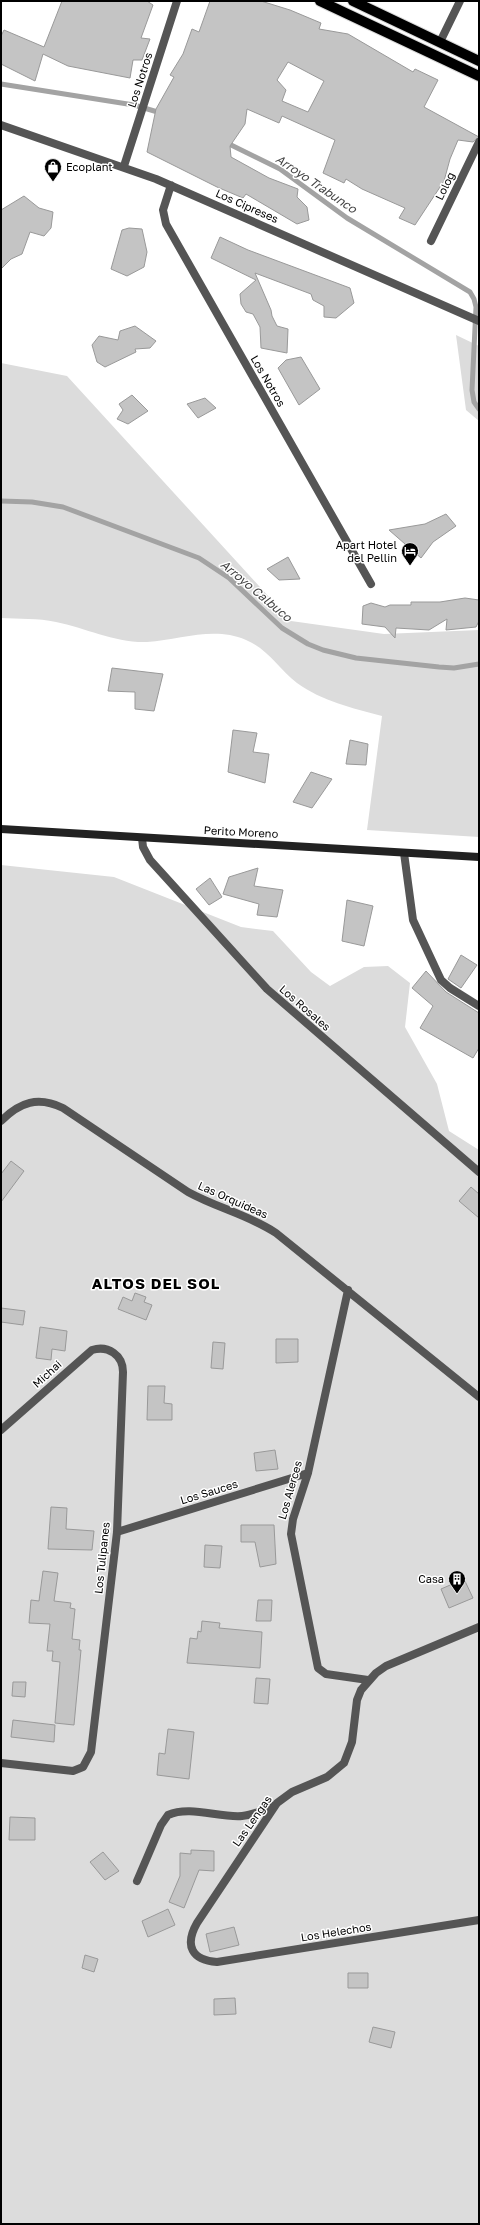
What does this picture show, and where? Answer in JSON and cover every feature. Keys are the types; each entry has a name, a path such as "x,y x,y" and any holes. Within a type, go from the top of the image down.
{"main road":[{"path":"320,1 479,76"},
{"path":"353,1 479,61"},
{"name":"Perito Moreno","path":"1,829 479,857"}],"street":[{"name":"Los Notros","path":"124,166 177,1"},
{"path":"440,42 460,1"},
{"name":"Los Cipreses","path":"1,125 124,166 171,185 479,321"},
{"name":"Lolog","path":"431,241 479,142"},
{"name":"Los Notros","path":"171,185 163,210 166,224 371,584"},
{"name":"Los Rosales","path":"142,838 143,847 150,860 267,989 479,1172"},
{"path":"404,853 413,920 441,980 450,988 479,1006"},
{"name":"Las Orquideas","path":"1,1120 16,1107 35,1101 44,1101 63,1108 188,1192 256,1221 272,1230 479,1397"},
{"name":"Los Alerces","path":"348,1290 308,1473 293,1519 291,1534 315,1662 318,1668 326,1674 368,1680"},
{"name":"Michai","path":"1,1430 86,1354 98,1348 112,1352"},
{"name":"Los Tulipanes","path":"1,1762 73,1772 83,1767 91,1752 117,1532 123,1366 121,1361 112,1352"},
{"name":"Los Sauces","path":"117,1532 308,1473"},
{"name":"Las Lengas","path":"197,1956 192,1950 190,1943 193,1930 277,1804 292,1792 327,1777 344,1763 352,1742 356,1700 368,1680 386,1666 479,1627"},
{"path":"137,1881 161,1825 168,1815 181,1812 242,1816 255,1814 277,1804"},
{"name":"Los Helechos","path":"197,1956 210,1962 225,1962 479,1920"}],"shaded area":[{"path":"456,335 479,346 479,421 466,410"},
{"path":"1,363 67,376 291,621 384,634 479,630 479,837 367,830 382,716 317,695 297,683 261,649 246,640 234,636 209,634 160,641 135,642 112,638 49,621 1,618"},
{"path":"1,865 114,877 241,927 273,931 311,972 330,986 364,967 388,966 410,983 405,1027 437,1084 449,1131 479,1150 479,2224 1,2224"}],"building":[{"path":"62,1 147,1 153,5 141,38 150,39 142,60 133,60 130,78 68,66 43,54 35,81 1,64 1,36 4,30 44,47"},
{"path":"210,1 261,1 290,10 321,23 319,29 348,34 413,72 415,69 438,80 424,107 479,137 473,142 458,140 450,159 444,181 415,225 399,218 405,208 362,189 346,179 344,183 323,173 335,140 282,116 279,123 247,109 245,124 230,146 231,157 269,178 298,189 297,197 307,207 309,220 297,224 246,194 243,198 217,187 147,152 156,109 174,77 170,75 183,54 192,29 199,32","holes":["288,62 324,81 308,112 282,101 286,90 277,80"]},
{"path":"24,196 39,208 53,212 51,228 44,236 30,232 22,254 11,259 1,269 1,210"},
{"path":"129,228 142,229 147,252 144,267 127,276 111,269 122,230"},
{"path":"220,237 248,250 350,288 354,303 336,318 324,317 324,306 313,300 311,294 255,273 277,326 288,329 287,353 261,348 260,327 253,314 246,312 241,304 240,294 256,280 211,258"},
{"path":"135,326 156,341 150,348 135,349 136,352 105,367 97,362 92,345 99,336 118,340 120,331"},
{"path":"301,357 320,389 299,405 278,368 286,360"},
{"path":"132,395 148,411 128,424 117,419 123,410 119,404"},
{"path":"205,398 216,408 198,418 187,404"},
{"path":"446,514 456,526 433,542 421,558 389,530 425,524"},
{"path":"288,557 300,579 279,580 267,569"},
{"path":"465,598 479,600 479,621 476,627 446,630 447,619 429,630 396,628 395,638 385,627 362,624 363,606 371,603 385,607 390,605 411,605 411,602 440,602"},
{"path":"112,668 163,674 154,711 135,709 135,692 108,691"},
{"path":"233,730 257,733 253,752 269,754 265,783 228,772"},
{"path":"350,740 368,744 366,765 346,764"},
{"path":"311,772 332,779 312,808 293,802"},
{"path":"258,868 254,886 283,890 277,917 257,915 259,904 223,894 229,877"},
{"path":"210,878 222,897 209,905 196,889"},
{"path":"347,900 373,906 364,946 342,941"},
{"path":"461,955 477,965 461,988 448,979"},
{"path":"426,971 446,992 479,1013 479,1048 473,1058 420,1028 433,1006 412,988"},
{"path":"11,1161 24,1171 1,1202 1,1174"},
{"path":"471,1187 479,1194 479,1218 459,1201"},
{"path":"135,1293 146,1297 144,1302 152,1305 146,1320 118,1309 123,1297 132,1301"},
{"path":"1,1308 25,1311 23,1325 1,1322"},
{"path":"40,1327 67,1331 65,1351 52,1349 51,1360 36,1358"},
{"path":"276,1339 298,1339 298,1362 276,1363"},
{"path":"213,1342 225,1343 223,1369 211,1368"},
{"path":"148,1386 165,1386 164,1403 172,1404 172,1420 147,1420"},
{"path":"275,1450 278,1469 256,1471 254,1453"},
{"path":"51,1507 67,1508 66,1529 94,1531 92,1550 48,1549"},
{"path":"241,1525 274,1525 276,1564 260,1567 255,1542 241,1542"},
{"path":"205,1545 222,1546 220,1568 204,1567"},
{"path":"43,1571 58,1573 54,1601 71,1603 70,1608 75,1609 72,1639 80,1640 79,1650 81,1650 74,1725 55,1723 60,1662 52,1661 53,1651 47,1651 50,1624 29,1623 31,1600 39,1601"},
{"name":"Casa","path":"464,1579 473,1598 449,1608 441,1589"},
{"path":"258,1600 272,1600 271,1621 256,1621"},
{"path":"202,1621 220,1623 219,1628 262,1632 260,1668 187,1663 190,1638 197,1639 198,1631 201,1632"},
{"path":"256,1678 270,1679 268,1704 254,1703"},
{"path":"13,1682 26,1682 25,1697 12,1696"},
{"path":"13,1720 55,1725 54,1742 11,1737"},
{"path":"168,1729 194,1732 189,1779 157,1775 159,1753 165,1754"},
{"path":"10,1817 35,1818 35,1840 9,1840"},
{"path":"191,1850 214,1851 214,1871 199,1870 184,1908 169,1902 180,1876 180,1853 191,1854"},
{"path":"103,1852 119,1871 105,1880 90,1862"},
{"path":"168,1909 175,1925 148,1937 142,1921"},
{"path":"234,1927 239,1945 210,1952 206,1934"},
{"path":"85,1955 98,1959 94,1972 82,1968"},
{"path":"348,1973 368,1973 368,1988 348,1988"},
{"path":"235,1998 236,2014 214,2015 214,1999"},
{"path":"373,2027 395,2032 391,2048 369,2042"}],"waterway":[{"name":"Arroyo Trabunco","path":"1,84 134,105 161,113"},
{"name":"Arroyo Trabunco","path":"225,142 280,169 347,218 470,292 476,307 472,390 474,402 479,409"},
{"name":"Arroyo Calbuco","path":"1,501 32,502 63,507 199,558 229,578 282,628 308,644 323,650 356,658 439,667 454,668 479,664"}],"place":[{"name":"Ecoplant","path":"53,182"},
{"name":"Apart Hotel del Pellin","path":"410,566"},
{"name":"Casa","path":"457,1594"}],"district":[{"name":"ALTOS DEL SOL","path":"156,1284"}]}
